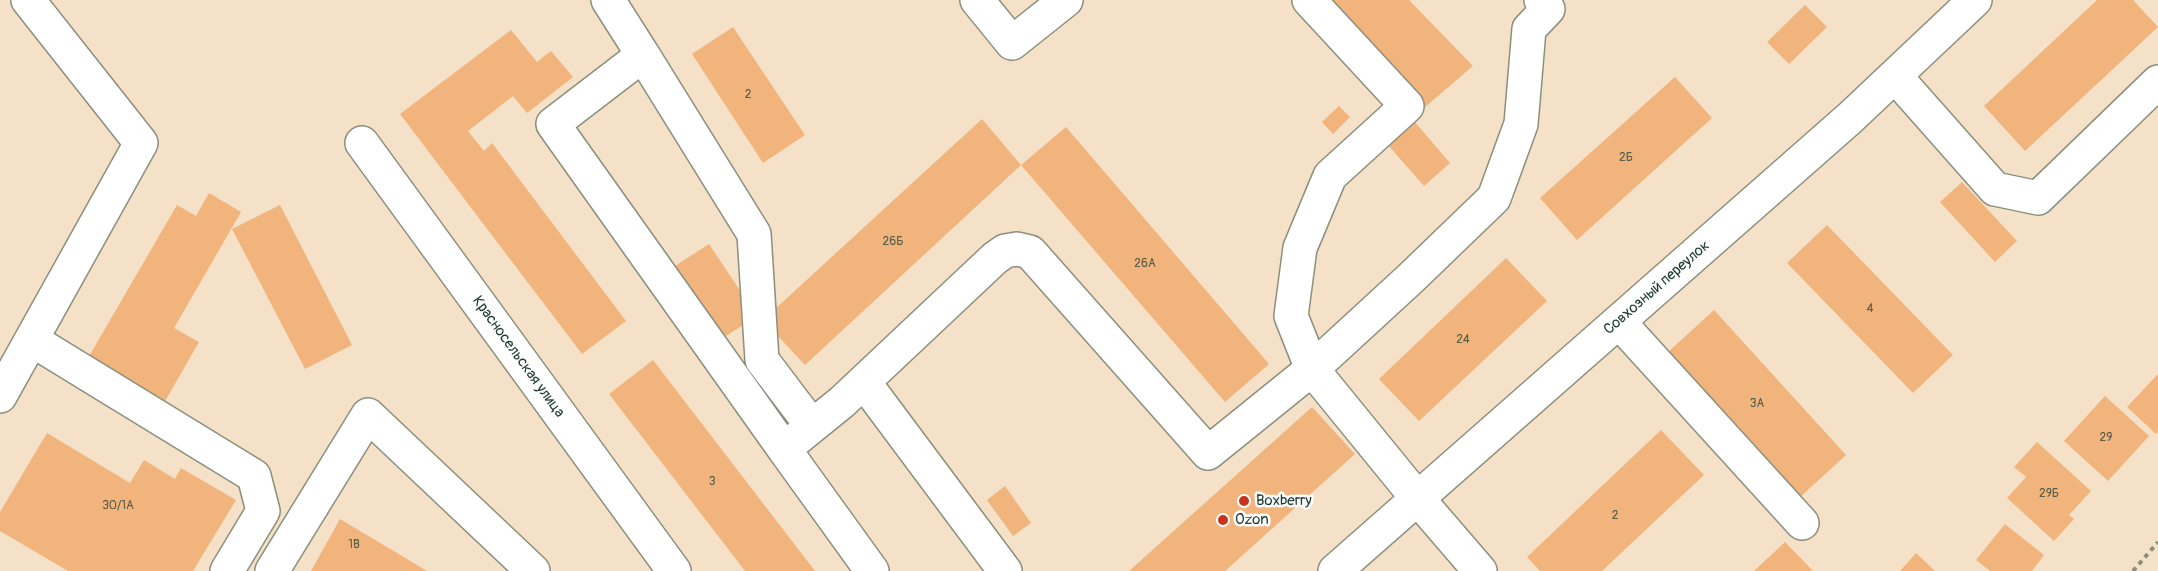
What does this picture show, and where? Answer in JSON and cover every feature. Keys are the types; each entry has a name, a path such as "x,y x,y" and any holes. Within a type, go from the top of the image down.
{"street":[{"path":"0,396 141,143 28,0"},
{"path":"608,0 754,234 762,360 812,426"},
{"path":"977,0 1012,43 1066,0"},
{"path":"1308,0 1407,106 1330,177 1300,248 1291,316 1312,369 1480,571"},
{"path":"784,449 864,382 994,258 1005,251 1017,249 1030,252 1208,453 1312,369 1494,198 1521,123 1529,28 1548,9 1541,0"},
{"name":"Совхозный переулок","path":"1335,571 1850,118 1974,0"},
{"path":"643,55 553,124 872,571"},
{"path":"1895,76 1995,189 2038,198 2158,82"},
{"name":"Красносельская улица","path":"362,143 674,571"},
{"path":"1619,322 1802,523"},
{"path":"32,340 254,476 263,511 227,571"},
{"path":"864,382 1005,571"},
{"path":"272,571 368,415 533,571"}],"path":[{"path":"2133,571 2158,542"}],"building":[{"path":"1327,0 1409,0 1473,66 1424,108"},
{"path":"2097,0 2133,0 2158,27 2025,151 1984,106"},
{"path":"1805,5 1827,27 1789,64 1767,42"},
{"path":"733,27 805,135 763,163 692,54"},
{"path":"511,30 537,62 551,51 573,77 527,113 513,96 468,131 484,151 492,143 626,321 582,354 400,114"},
{"path":"1675,77 1712,118 1577,240 1540,198"},
{"path":"1339,106 1350,117 1333,134 1322,122"},
{"path":"982,119 1021,165 805,365 763,320"},
{"path":"1414,121 1450,163 1424,186 1387,144"},
{"path":"1066,127 1269,364 1225,402 1021,165"},
{"path":"1962,182 2017,241 1995,262 1940,202"},
{"path":"209,193 241,212 174,328 199,342 164,403 88,358 177,205 196,216"},
{"path":"280,205 352,345 305,369 232,229"},
{"path":"1827,225 1953,355 1913,393 1787,263"},
{"path":"709,244 757,316 720,340 672,268"},
{"path":"1506,258 1547,301 1419,421 1379,379"},
{"path":"1714,310 1846,455 1799,498 1667,353"},
{"path":"653,360 815,571 745,571 609,394"},
{"path":"2158,374 2158,431 2156,434 2127,407"},
{"path":"2105,396 2149,436 2108,481 2064,441"},
{"path":"1312,407 1355,454 1225,571 1129,571"},
{"path":"1661,430 1704,475 1602,571 1540,571 1527,557"},
{"path":"47,433 130,483 144,460 175,479 181,468 236,500 193,571 68,571 0,531 0,512"},
{"path":"2037,442 2091,491 2069,515 2074,519 2054,541 2007,498 2026,477 2014,467"},
{"path":"1005,486 1031,523 1013,536 987,500"},
{"path":"340,519 427,571 311,571"},
{"path":"2005,524 2044,555 2032,571 1990,571 1976,560"},
{"path":"1785,542 1813,571 1754,571"},
{"path":"1916,553 1935,571 1900,571"}],"place":[{"name":"Boxberry","path":"1244,501"},
{"name":"Ozon","path":"1223,520"}]}
